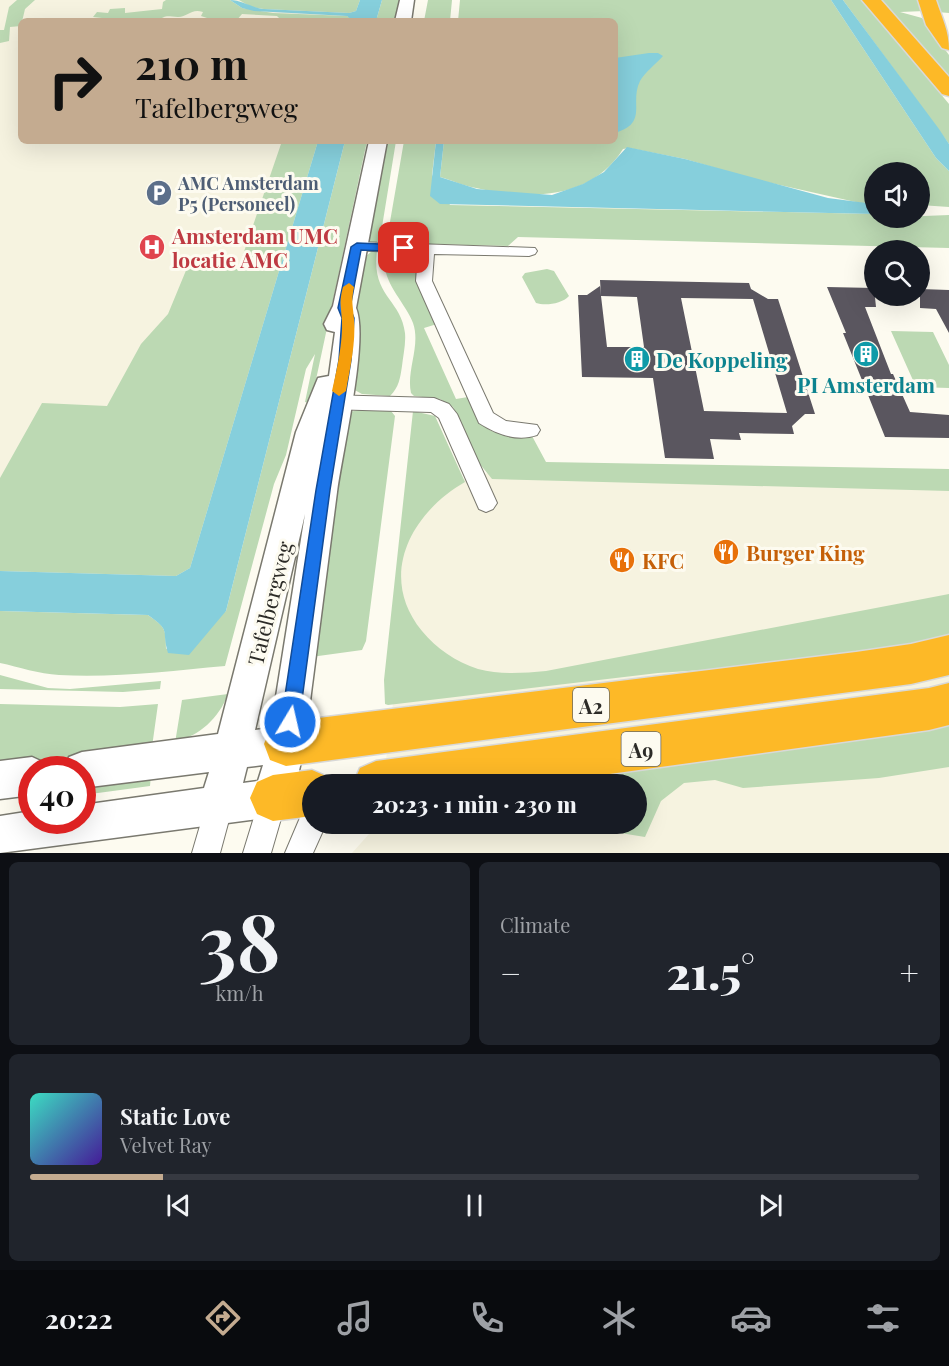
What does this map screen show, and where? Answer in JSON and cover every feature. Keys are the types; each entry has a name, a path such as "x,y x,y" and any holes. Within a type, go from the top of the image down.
{"highway":[{"path":"871,0 949,90"},
{"path":"928,7 949,44"},
{"name":"A2","path":"286,744 856,672 911,664 949,655"},
{"name":"A9","path":"453,774 705,741 929,709 949,704"}],"street":[{"path":"404,18 407,0"},
{"name":"Tafelbergweg","path":"292,796 286,744 330,402 345,360 348,318 344,308 377,144"},
{"path":"357,247 529,251"},
{"path":"426,249 424,281 486,418 502,428 530,430"},
{"path":"330,402 434,405 442,409 447,414 486,503"},
{"name":"Tafelbergweg","path":"219,805 310,432 330,402"},
{"path":"96,768 286,744"},
{"path":"0,780 18,778"},
{"path":"0,835 292,796"},
{"path":"257,853 292,796"},
{"path":"206,853 219,805"},
{"path":"299,853 307,834"}],"shaded area":[{"name":"Amsterdam UMC locatie AMC","path":"0,0 371,0 367,18 18,18 18,144 333,144 215,584 0,603"},
{"path":"492,472 949,483 949,853 352,853 369,834 647,834 647,774 384,774 394,695 404,518 456,481"}],"green space":[{"path":"17,0 35,0 25,9 23,18 18,18 18,26 10,27 9,41 0,43 0,30 4,30 9,7"},
{"path":"166,0 230,0 242,8 273,13 350,18 279,18 242,14 239,18 207,18 201,16 203,12 199,11 181,17 93,17 97,12 108,13 110,9 125,8 125,13 162,9 163,2"},
{"path":"239,0 360,0 356,11 349,13 264,9 251,7"},
{"path":"382,0 400,0 396,18 377,18"},
{"path":"428,0 452,0 450,18 425,18"},
{"path":"460,0 831,0 936,158 949,171 949,207 930,206 930,162 864,162 864,203 753,179 685,159 629,148 623,149 610,166 594,178 577,187 558,192 517,194 497,192 467,186 440,177 444,144 618,144 618,18 458,18"},
{"path":"843,0 863,0 949,104 949,144"},
{"path":"879,0 949,0 949,13 900,12 922,18 949,55 949,81"},
{"path":"281,144 317,144 190,568 176,576 0,571 0,478 42,403 107,406 141,344 168,314 187,268 238,269"},
{"path":"344,144 366,144 311,403 305,402 315,354 306,369 286,455 274,484 225,666 142,674 80,676 44,673 0,663 0,611 148,615 163,629 166,649 226,611"},
{"path":"386,144 396,144 381,233 375,243 370,242 369,237"},
{"path":"403,144 436,144 432,175 450,205 864,214 864,228 930,228 930,216 949,215 949,248 930,248 930,240 864,240 864,246 518,237 508,246 389,243 387,239"},
{"path":"372,251 377,251 378,278 398,312 405,333 400,379 390,396 362,394 349,387 354,319 365,257"},
{"path":"388,251 418,256 437,324 424,328 456,399 468,397 479,419 491,430 507,435 532,436 546,462 949,469 949,491 492,479 479,463 453,407 440,399 414,396 411,393 410,376 415,349 415,332 413,323 385,270"},
{"path":"547,269 554,271 569,296 553,304 536,303 522,277 525,273"},
{"path":"891,331 933,332 949,365 949,388 916,387"},
{"path":"358,410 391,411 395,416 366,641 362,650 311,657 309,650 350,412"},
{"path":"413,411 435,416 465,482 446,495 429,511 416,528 406,547 402,568 402,589 409,610 422,631 447,654 470,666 503,673 546,671 949,594 949,643 835,661 658,673 385,704 384,680"},
{"path":"0,675 48,688 70,689 161,681 160,689 123,692 0,689"},
{"path":"228,694 219,711 207,725 175,743 182,700"},
{"path":"0,704 120,707 158,704 152,747 84,756 18,756 18,765 0,767"},
{"path":"949,723 949,767 879,778 743,788 715,780 684,783 661,801 647,832 647,774 574,774"},
{"path":"151,775 150,786 96,793 96,781"},
{"path":"626,834 646,834 645,837"}],"water":[{"path":"230,0 264,9 349,13 356,11 360,0 382,0 377,18 254,11 242,8"},
{"path":"831,0 843,0 939,129 949,144 949,171 936,158"},
{"path":"649,53 658,53 663,56 640,81 637,89 635,118 632,124 618,132 618,58"},
{"path":"317,144 344,144 226,611 189,655 168,653 163,628 148,615 0,611 0,571 176,576 190,568"},
{"path":"436,144 444,144 440,177 477,189 552,195 583,184 604,172 627,147 685,159 828,198 864,203 864,214 440,204 430,196"}],"building":[{"name":"De Koppeling","path":"600,280 749,283 751,289 768,299 778,299 815,414 805,414 792,426 794,434 739,433 741,440 710,439 714,459 665,458 653,378 582,377 578,295 587,295 600,286 601,296","holes":["601,296 637,297 644,347 607,347","681,298 753,299 787,413 704,411"]},
{"name":"PI Amsterdam","path":"827,287 864,288 864,306 876,306 865,307 891,374 910,412 949,415 949,438 885,437 843,333 846,333"},
{"path":"930,289 949,290 949,333 936,309 920,308 920,306 930,306"}],"slow traffic":[{"path":"339,391 345,360 348,318 344,308 349,287"}],"place":[{"name":"AMC Amsterdam P5 (Personeel)","path":"159,193"},
{"name":"Amsterdam UMC locatie AMC","path":"152,247"},
{"name":"PI Amsterdam","path":"866,354"},
{"name":"De Koppeling","path":"637,359"},
{"name":"Burger King","path":"726,552"},
{"name":"KFC","path":"622,560"}],"route":[{"path":"290,722 323,490 345,360 348,318 344,308 357,247 404,248"}]}
